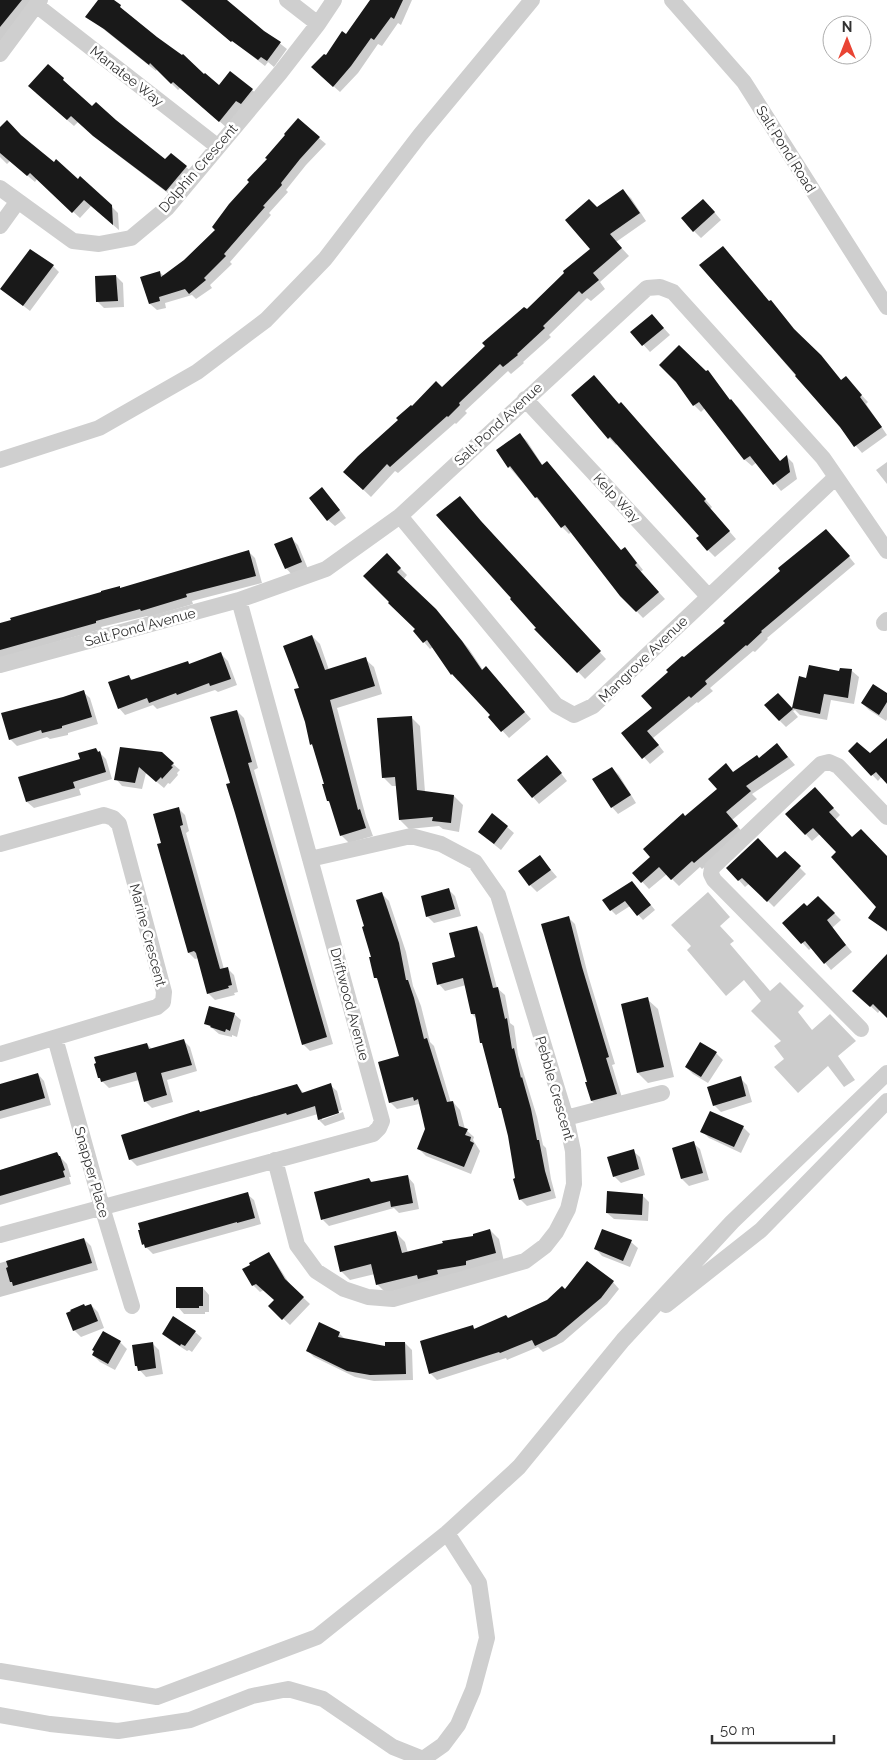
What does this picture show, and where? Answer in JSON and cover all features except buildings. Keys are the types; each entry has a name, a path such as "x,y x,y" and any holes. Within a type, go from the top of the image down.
{"street":[{"path":"287,0 318,24"},
{"name":"Dolphin Crescent","path":"0,188 73,241 99,244 130,238 167,208 318,24 334,0"},
{"path":"0,460 99,428 197,372 266,320 325,259 420,136 532,0"},
{"name":"Salt Pond Road","path":"672,0 744,82 887,307"},
{"path":"0,54 38,3"},
{"name":"Manatee Way","path":"38,3 218,146"},
{"path":"0,226 18,201"},
{"name":"Salt Pond Avenue","path":"0,665 240,600 326,569 400,516 647,288 660,287 673,292 823,458 887,551"},
{"name":"Kelp Way","path":"525,399 708,596"},
{"name":"Mangrove Avenue","path":"400,516 556,705 574,715 593,706 836,477"},
{"name":"Driftwood Avenue","path":"0,1235 373,1134 382,1122 240,600"},
{"path":"861,1029 714,880 711,874 712,868 821,764 829,762 838,766 887,817"},
{"name":"Marine Crescent","path":"0,842 104,815 113,818 119,824 164,992 163,1002 157,1007 0,1054"},
{"name":"Pebble Crescent","path":"275,1160 296,1244 316,1271 344,1289 368,1297 393,1299 525,1261 545,1246 556,1232 568,1209 574,1184 573,1151 566,1118 498,895 475,862 441,844 411,836 310,859"},
{"name":"Snapper Place","path":"55,1038 132,1306"},
{"path":"0,1671 157,1697 317,1637 447,1534 519,1466 623,1340 732,1222 887,1073"},
{"path":"566,1118 662,1093"},
{"path":"623,1340 761,1230 887,1101"},
{"path":"0,1715 50,1724 118,1731 190,1720 252,1696 288,1689 323,1699 393,1747 423,1759 443,1745 458,1725 474,1690 488,1638 479,1583 447,1534"}]}
